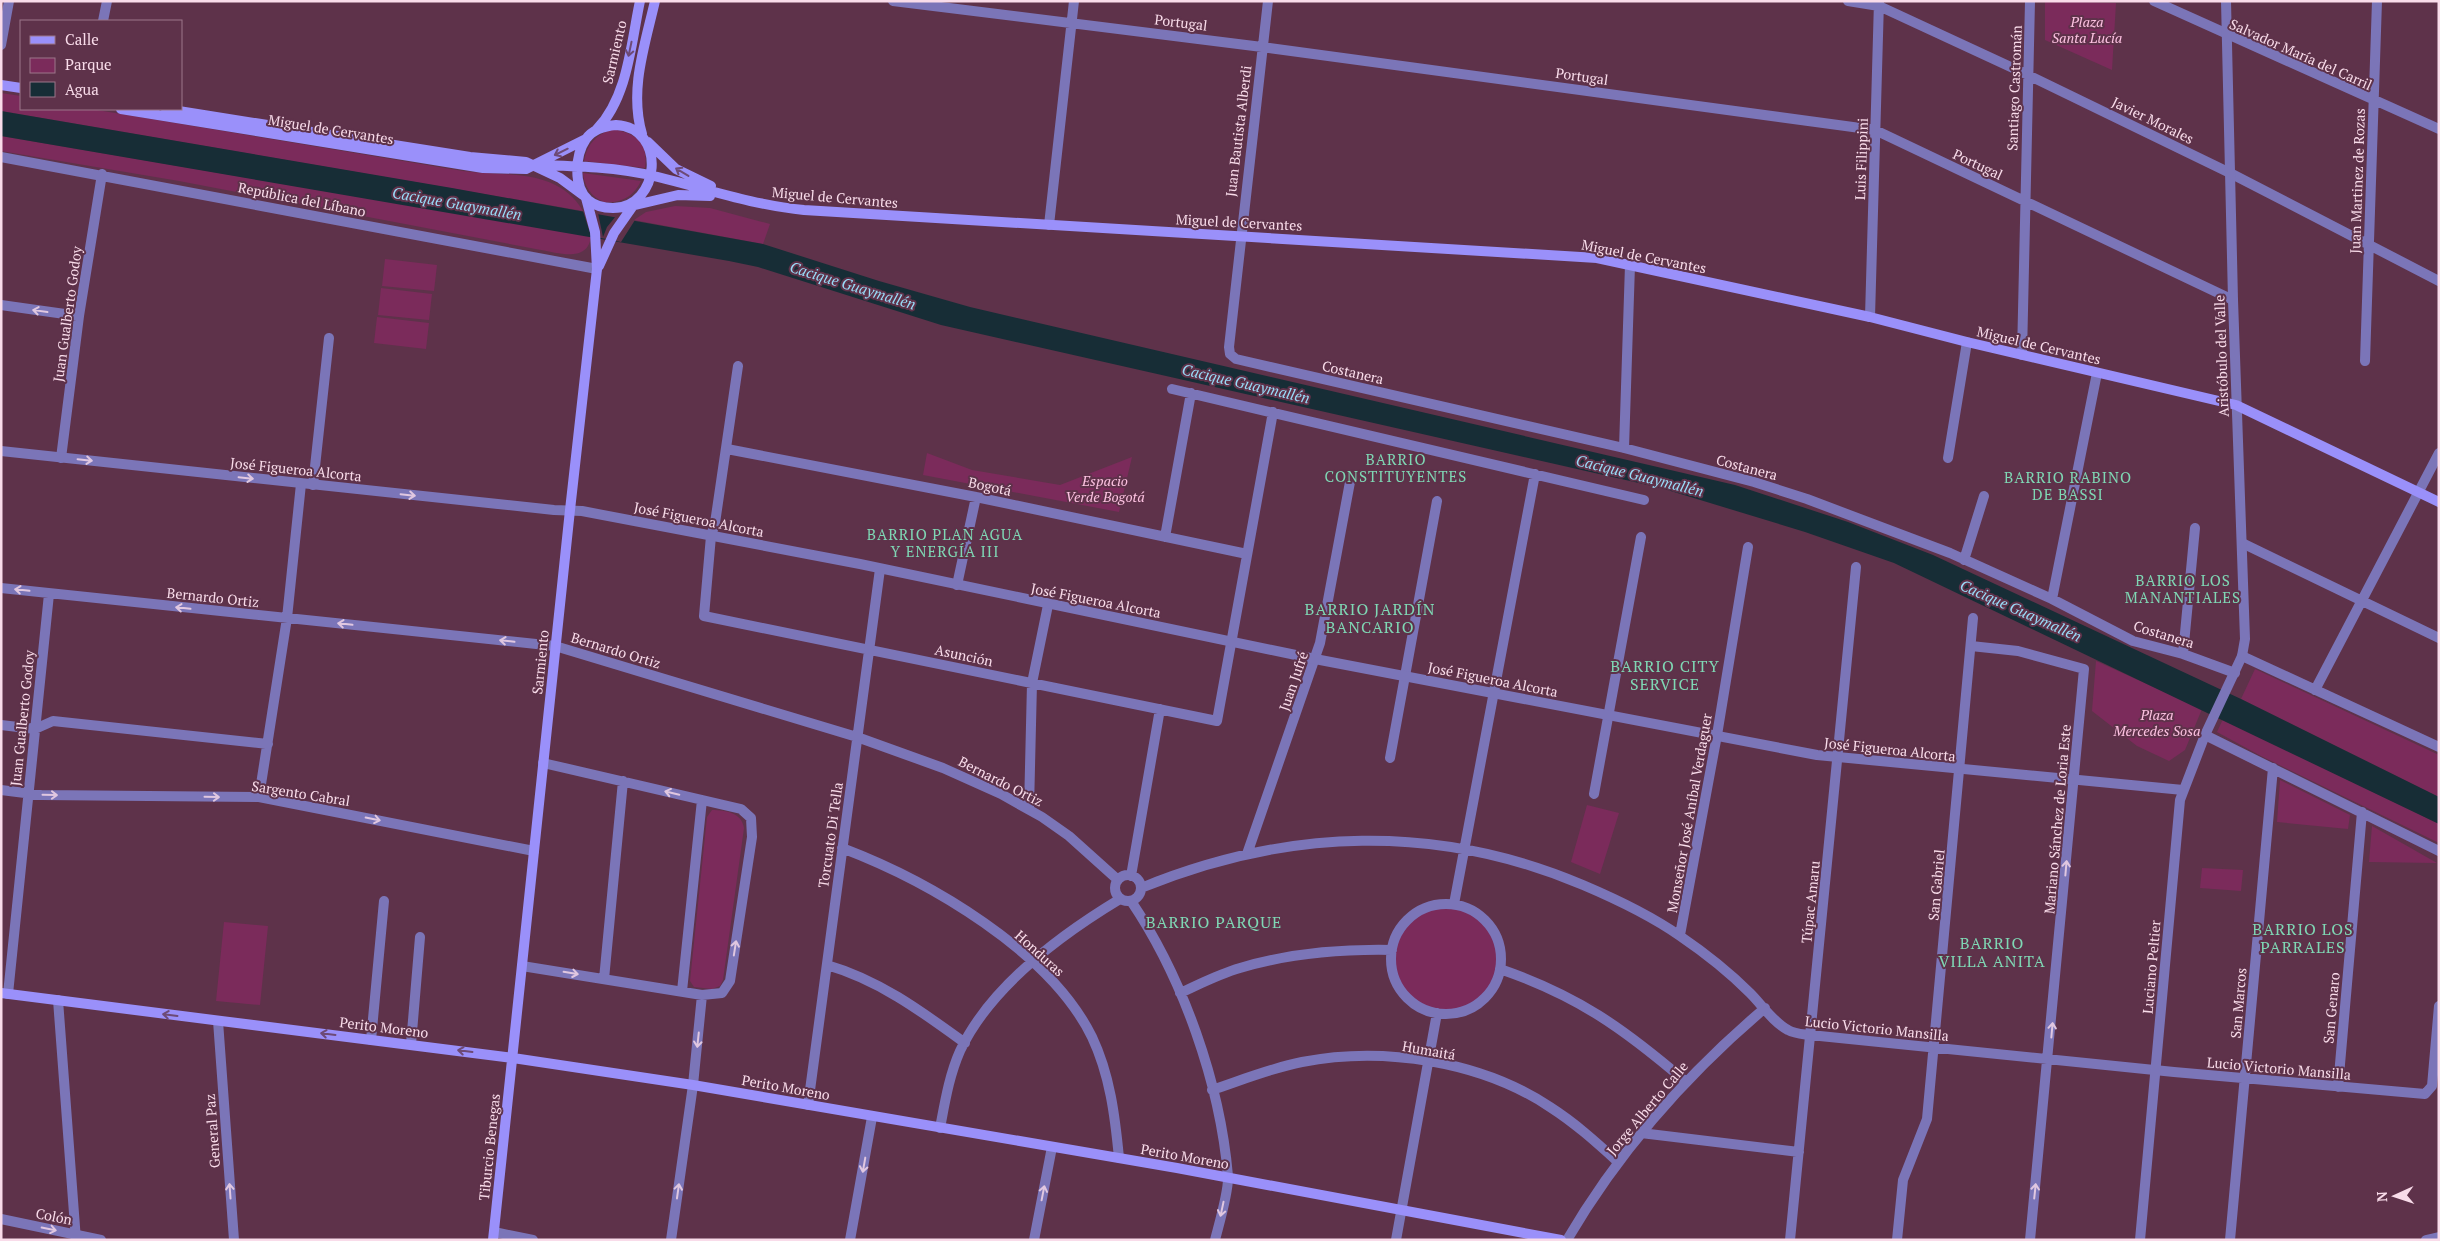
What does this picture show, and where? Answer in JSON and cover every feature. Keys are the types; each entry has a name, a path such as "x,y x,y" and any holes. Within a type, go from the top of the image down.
{"main road":[{"name":"Sarmiento","path":"590,135 606,118 618,96 625,75 640,1"},
{"name":"Sarmiento","path":"597,269 611,240 645,190 650,175 651,159 637,117 636,91 655,1"},
{"path":"1,85 20,88"},
{"name":"Miguel de Cervantes","path":"127,110 483,168 526,169 590,135"},
{"name":"Miguel de Cervantes","path":"172,110 470,157 526,162 560,178 601,207 631,208 678,195 713,197 721,195"},
{"path":"585,196 579,182 577,166 590,135 603,127 616,125 628,126 645,138"},
{"name":"Miguel de Cervantes","path":"645,138 676,169 716,189 721,195"},
{"name":"Miguel de Cervantes","path":"535,165 577,166 650,175 721,195 783,208 1597,258 1870,317 1967,342 2236,405 2439,502"},
{"name":"Sarmiento","path":"513,1058 555,646 597,269 596,237 591,212 585,196"},
{"name":"Perito Moreno","path":"4,993 411,1044 693,1085 1119,1158 1561,1240"},
{"name":"Tiburcio Benegas","path":"493,1236 513,1058"}],"street":[{"path":"1,45 8,1"},
{"path":"103,20 107,1"},
{"name":"Portugal","path":"893,1 1262,47 1875,130 2232,300"},
{"path":"1049,225 1074,1"},
{"name":"Juan Bautista Alberdi","path":"1230,354 1229,347 1240,235 1268,1"},
{"name":"Javier Morales","path":"1848,1 1879,4 2230,173 2439,281"},
{"name":"Santiago Castromán","path":"2022,355 2030,1"},
{"name":"Salvador María del Carril","path":"2154,1 2439,129"},
{"name":"Aristóbulo del Valle","path":"2220,704 2242,656 2245,634 2232,300 2226,1"},
{"name":"Juan Martinez de Rozas","path":"2365,361 2377,1"},
{"name":"Luis Filippini","path":"1870,317 1879,4"},
{"name":"República del Líbano","path":"1,157 102,174 597,269"},
{"name":"Juan Gualberto Godoy","path":"61,458 79,316 102,174"},
{"path":"1624,448 1630,265"},
{"path":"1,305 79,316"},
{"path":"313,485 329,338"},
{"path":"1948,458 1967,342"},
{"name":"Costanera","path":"1230,354 1236,359 1624,448 1754,482 1807,499 1902,534 1964,560 2052,599 2133,641 2183,654 2235,673"},
{"path":"711,536 715,523 727,449 738,366"},
{"path":"2052,599 2098,373"},
{"path":"1172,389 1644,500"},
{"path":"1165,537 1192,393"},
{"path":"1232,641 1246,554 1273,412"},
{"name":"Bogotá","path":"727,449 976,497 1246,554"},
{"name":"José Figueroa Alcorta","path":"1,451 301,484 570,510 957,585 1315,659 1837,757 2183,790"},
{"path":"2315,690 2439,453"},
{"path":"1454,904 1535,474"},
{"name":"Juan Jufré","path":"1247,854 1320,643 1350,482"},
{"path":"259,797 287,618 301,484"},
{"path":"1964,560 1984,496"},
{"path":"957,585 976,497"},
{"path":"1390,758 1437,501"},
{"path":"2183,654 2195,528"},
{"name":"Asunción","path":"711,536 704,616 1218,721 1232,641"},
{"path":"1594,794 1642,537"},
{"path":"2242,543 2439,638"},
{"name":"Monseñor José Aníbal Verdaguer","path":"1680,936 1717,735 1748,546"},
{"name":"Túpac Amaru","path":"1790,1240 1856,567"},
{"name":"Torcuato Di Tella","path":"808,1105 880,570"},
{"name":"Bernardo Ortiz","path":"1,588 555,646 857,737 943,768 1028,808 1069,836 1118,880"},
{"name":"Juan Gualberto Godoy","path":"4,993 28,794 49,594"},
{"path":"1028,808 1032,683 1048,604"},
{"name":"San Gabriel","path":"1897,1240 1903,1180 1927,1119 1973,618"},
{"name":"Mariano Sánchez de Loria Este","path":"1970,646 2018,651 2084,669 2049,1060 2030,1240"},
{"path":"2242,656 2439,747"},
{"name":"Luciano Peltier","path":"2140,1240 2176,835 2183,790 2205,735 2220,704"},
{"path":"1131,876 1160,709"},
{"path":"1,725 35,729 53,721 268,744"},
{"path":"2205,735 2439,850"},
{"path":"522,966 702,995 722,993 730,981 752,837 751,818 741,809 543,763"},
{"name":"San Marcos","path":"2230,1240 2273,768"},
{"path":"604,979 623,782"},
{"name":"Sargento Cabral","path":"1,790 28,794 259,797 534,851"},
{"path":"682,991 702,800"},
{"name":"San Genaro","path":"2338,1087 2362,812"},
{"name":"Lucio Victorio Mansilla","path":"1141,888 1188,870 1247,854 1308,843 1367,839 1465,849 1524,863 1563,876 1617,900 1680,936 1728,973 1789,1030 1810,1035 2049,1060 2338,1087 2428,1093 2432,1086 2439,1006"},
{"name":"Honduras","path":"842,848 878,862 932,889 996,933 1032,962 1067,998 1084,1023 1097,1049 1112,1095 1119,1158"},
{"path":"940,1128 951,1076 964,1042 991,1005 1032,962 1070,930 1120,899 1131,901 1138,897 1141,888 1139,880 1131,876 1125,876 1118,880 1115,888 1120,899"},
{"path":"371,1040 384,901"},
{"path":"1131,901 1159,948 1180,993 1212,1090 1228,1178 1215,1240"},
{"path":"1440,904 1454,904 1471,910 1485,920 1495,934 1500,951 1500,969 1489,992 1470,1009 1454,1014 1437,1013 1420,1008 1407,998 1397,984 1392,967 1392,950 1396,936 1403,924 1414,914 1440,904"},
{"path":"411,1044 420,937"},
{"path":"1180,993 1227,972 1273,959 1330,951 1392,950"},
{"path":"827,965 861,977 899,996 964,1042"},
{"path":"1500,969 1547,986 1598,1013 1637,1040 1685,1081"},
{"path":"671,1240 693,1085 702,995"},
{"path":"58,1000 76,1237"},
{"name":"Jorge Alberto Calle","path":"1566,1240 1618,1162 1685,1081 1764,1008"},
{"path":"1396,1240 1437,1013"},
{"name":"General Paz","path":"218,1021 234,1240"},
{"name":"Humaitá","path":"1212,1090 1286,1065 1321,1059 1374,1056 1428,1062 1482,1075 1519,1089 1564,1116 1618,1162"},
{"path":"850,1240 872,1117"},
{"path":"1641,1133 1799,1152"},
{"path":"1034,1240 1052,1147"},
{"name":"Colón","path":"1,1219 76,1237 101,1240"},
{"path":"493,1236 533,1240"},
{"path":"2426,1240 2439,1237"}],"green space":[{"name":"Plaza Santa Lucía","path":"2045,1 2116,3 2112,70 2045,40"},
{"path":"1,93 20,96 20,110 97,110 463,171 529,177 559,187 572,197 583,211 1,111"},
{"path":"612,129 627,133 639,140 645,152 645,168 584,161 587,150 593,141 601,134"},
{"path":"1,136 591,236 589,244 579,253 556,253 179,181 1,151"},
{"path":"583,173 641,181 635,191 626,198 616,202 604,202 595,197 589,190"},
{"path":"675,206 710,208 770,224 763,244 634,220 646,212"},
{"path":"385,259 437,265 434,291 382,286"},
{"path":"381,288 432,294 429,320 378,315"},
{"path":"377,317 429,323 426,349 374,343"},
{"name":"Espacio Verde Bogotá","path":"927,453 972,470 1060,485 1132,457 1119,512 923,475"},
{"name":"Plaza Mercedes Sosa","path":"2096,661 2202,709 2185,750 2169,761 2137,746 2092,711"},
{"path":"2255,669 2439,755 2439,797 2241,699"},
{"path":"2223,719 2439,824 2439,843 2261,756 2217,732"},
{"path":"2280,780 2350,815 2348,829 2277,822"},
{"path":"1587,805 1619,813 1600,874 1571,862"},
{"path":"712,810 732,813 740,819 744,828 723,980 720,986 712,989 694,987 690,981 707,817"},
{"path":"2372,826 2437,863 2369,862"},
{"path":"2202,868 2243,870 2241,891 2200,888"},
{"path":"1446,904 1457,905 1467,909 1485,920 1496,938 1500,948 1500,970 1496,980 1485,998 1467,1009 1457,1013 1446,1014 1435,1013 1425,1009 1407,998 1396,980 1392,970 1391,959 1392,948 1396,938 1407,920 1425,909 1435,905"},
{"path":"224,922 268,926 260,1005 216,1001"}],"water":[{"name":"Cacique Guaymallén","path":"1,111 452,188 763,244 879,281 970,307 1735,485 1848,522 1933,555 2241,699 2439,797 2439,824 1894,563 1805,532 1661,488 941,325 758,267 1,136"}],"pier":[{"path":"583,211 598,213 603,237 607,227 616,216 635,220 621,242 591,236"}],"district":[{"name":"BARRIO CONSTITUYENTES","path":"1396,468"},
{"name":"BARRIO RABINO DE BASSI","path":"2068,486"},
{"name":"BARRIO PLAN AGUA Y ENERGÍA III","path":"945,542"},
{"name":"BARRIO LOS MANANTIALES","path":"2183,588"},
{"name":"BARRIO JARDÍN BANCARIO","path":"1370,618"},
{"name":"BARRIO CITY SERVICE","path":"1665,675"},
{"name":"BARRIO PARQUE","path":"1214,922"},
{"name":"BARRIO LOS PARRALES","path":"2303,938"},
{"name":"BARRIO VILLA ANITA","path":"1992,952"}]}
